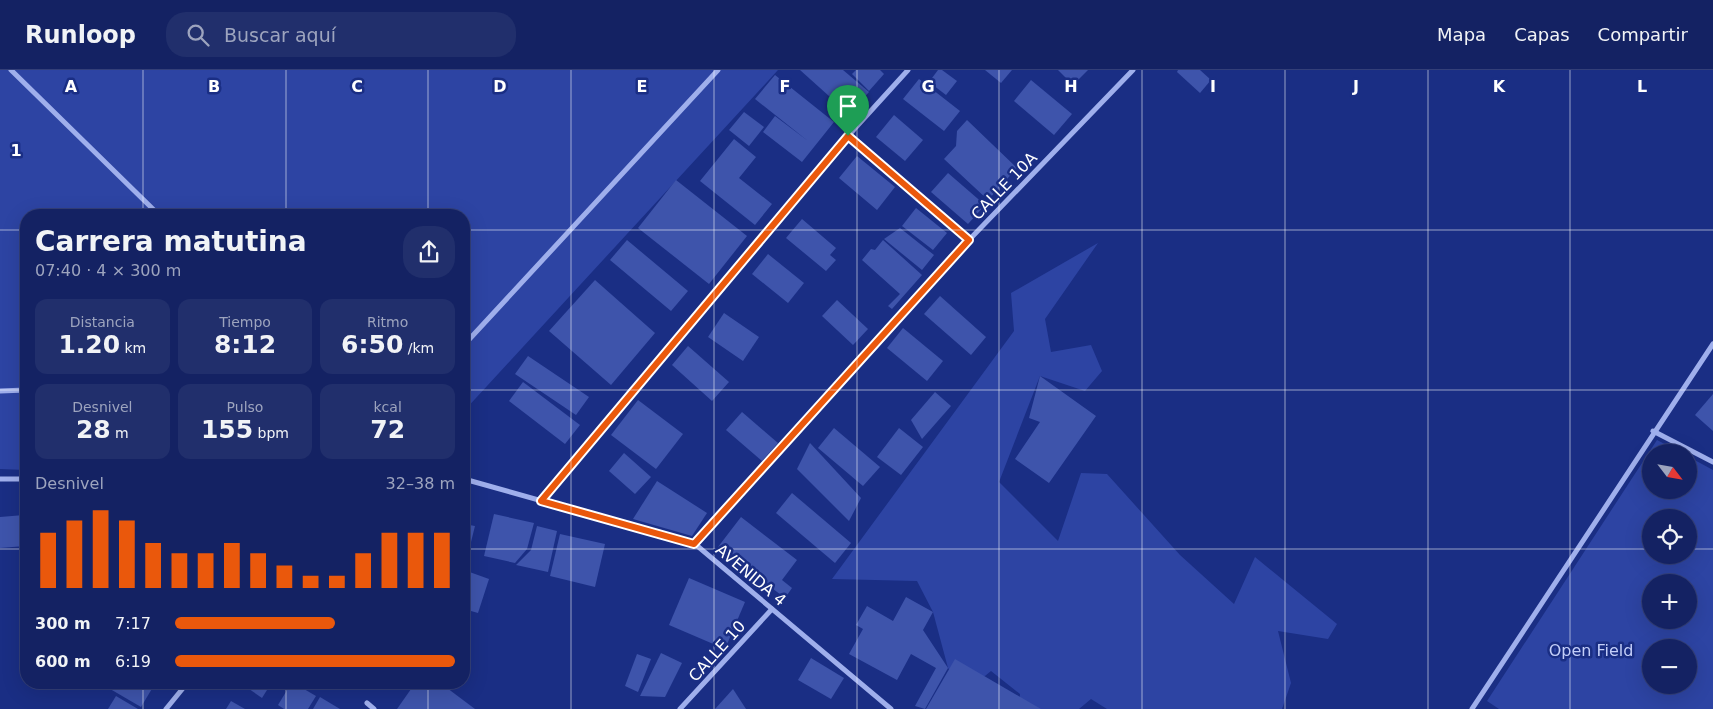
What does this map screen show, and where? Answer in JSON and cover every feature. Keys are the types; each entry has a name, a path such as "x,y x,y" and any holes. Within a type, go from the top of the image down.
{"street":[{"path":"12,70 153,209"},
{"path":"470,339 718,70"},
{"path":"541,501 848,136 908,70"},
{"name":"CALLE 10A","path":"694,544 969,240 1133,70"},
{"path":"848,136 969,240"},
{"path":"1472,709 1653,431 1713,344"},
{"path":"0,391 20,390"},
{"path":"1653,431 1713,462"},
{"path":"0,479 20,479"},
{"name":"AVENIDA 4","path":"470,481 694,544 891,709"},
{"name":"CALLE 10","path":"680,709 772,609"},
{"path":"166,709 182,689"},
{"path":"367,703 374,709"}],"green space":[{"path":"0,70 778,70 470,404 470,209 20,209 20,470 0,469"},
{"path":"1098,243 1045,319 1051,352 1091,345 1102,371 1085,391 1040,376 999,482 1058,541 1081,473 1107,474 1180,555 1234,604 1255,557 1337,624 1328,639 1278,631 1291,683 1282,709 1107,709 1091,699 1079,709 1019,709 1020,694 991,671 969,689 948,668 933,612 917,581 832,579 1014,331 1011,293"},
{"name":"Open Field","path":"1657,440 1665,444 1654,444"},
{"name":"Open Field","path":"1698,462 1713,470 1713,709 1499,709 1487,701 1642,463 1642,499 1698,499"}],"building":[{"path":"800,70 843,70 869,92 849,114"},
{"path":"856,70 880,70 884,74 869,91 852,74"},
{"path":"938,70 942,70 957,81 946,95 929,82"},
{"path":"985,70 1012,70 1001,83"},
{"path":"1058,70 1088,70 1073,85"},
{"path":"1178,70 1200,70 1211,80 1200,93 1177,72"},
{"path":"775,75 834,122 802,162 763,132 775,116 808,141 755,99"},
{"path":"919,79 960,111 944,131 903,99"},
{"path":"1031,80 1072,114 1054,135 1014,101"},
{"path":"744,112 764,127 749,146 729,130"},
{"path":"894,115 923,140 905,161 876,137"},
{"path":"967,120 1017,168 988,200 944,159 956,146 957,131"},
{"path":"734,139 756,157 739,178 772,204 755,225 700,181"},
{"path":"857,156 895,187 877,210 839,178"},
{"path":"948,173 985,205 968,224 931,192"},
{"path":"676,180 747,236 709,284 638,228"},
{"path":"916,208 947,233 933,250 902,226"},
{"path":"802,219 836,248 830,255 836,260 826,271 786,238"},
{"path":"900,228 934,255 922,270 884,239"},
{"path":"627,240 688,291 671,311 610,260"},
{"path":"883,240 922,275 892,309 888,306 900,294 862,260 871,249 875,250"},
{"path":"768,254 804,283 788,303 752,274"},
{"path":"595,280 655,333 611,385 549,331"},
{"path":"940,296 986,337 971,355 924,314"},
{"path":"837,300 868,329 853,345 822,316"},
{"path":"724,313 759,337 743,361 708,337"},
{"path":"903,328 943,361 927,381 887,348"},
{"path":"688,346 729,382 712,401 672,365"},
{"path":"528,356 589,397 576,415 515,374"},
{"path":"1040,376 1096,416 1049,483 1015,459 1040,422 1029,418"},
{"path":"523,382 580,425 565,444 509,401"},
{"path":"935,392 951,406 922,439 911,420"},
{"path":"1713,394 1713,431 1695,415"},
{"path":"638,400 683,434 656,469 611,435"},
{"path":"742,412 778,443 762,461 726,430"},
{"path":"834,428 880,467 863,486 818,448"},
{"path":"899,428 923,447 901,475 877,457"},
{"path":"810,443 861,498 849,521 797,469"},
{"path":"624,453 651,477 635,494 609,471"},
{"path":"657,481 707,513 692,536 633,519"},
{"path":"792,493 851,543 835,563 776,513"},
{"path":"494,514 534,523 527,549 515,563 484,556"},
{"path":"20,515 20,546 0,548 0,517"},
{"path":"741,517 797,560 782,580 792,588 785,598 718,547"},
{"path":"470,525 475,526 470,542"},
{"path":"537,526 557,531 548,572 516,565 531,550"},
{"path":"560,534 605,544 595,587 550,576"},
{"path":"470,572 489,579 478,613 470,611"},
{"path":"689,578 745,602 725,649 669,625"},
{"path":"906,597 933,612 923,630 948,668 925,709 915,706 936,668 911,654 897,680 849,654 863,629 856,625 867,606 893,621"},
{"path":"661,653 682,663 665,697 640,696"},
{"path":"637,654 651,659 638,692 625,686"},
{"path":"811,658 844,678 831,699 798,680"},
{"path":"955,659 1041,709 926,709"},
{"path":"110,689 152,689 141,707"},
{"path":"249,689 268,689 262,698"},
{"path":"288,689 304,689 316,696 308,709 284,709 278,705"},
{"path":"411,689 448,689 475,709 397,709"},
{"path":"733,689 746,709 715,709"},
{"path":"116,696 138,709 108,709"},
{"path":"320,697 340,709 313,709"},
{"path":"231,701 245,709 226,709"}],"route":[{"path":"848,136 969,240 694,544 541,501 585,449 848,136"}]}
